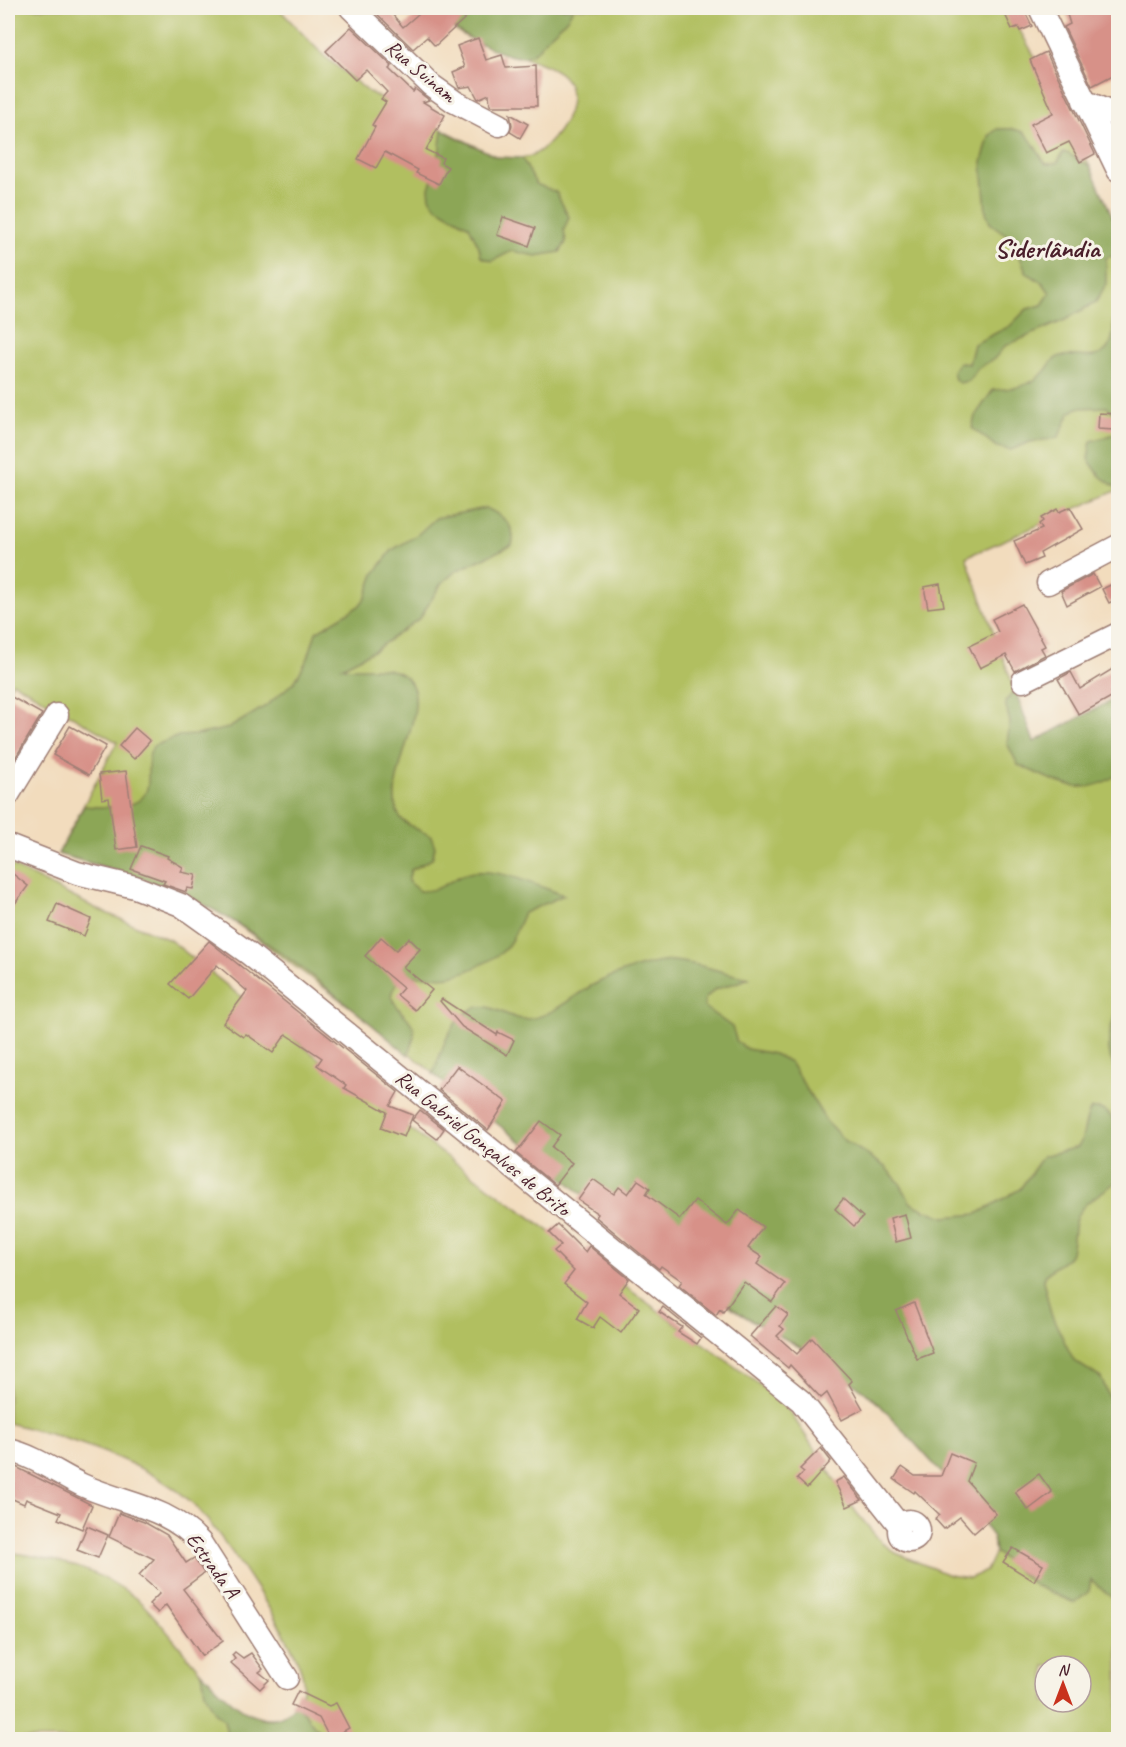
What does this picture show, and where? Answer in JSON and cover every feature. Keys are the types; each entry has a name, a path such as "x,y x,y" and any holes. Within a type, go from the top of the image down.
{"street":[{"name":"Rua Suinam","path":"351,8 431,85 455,102 499,125"},
{"path":"1040,8 1119,170"},
{"path":"1084,101 1119,116"},
{"path":"1048,583 1119,546"},
{"path":"1023,681 1119,634"},
{"path":"8,795 57,715"},
{"name":"Rua Gabriel Gonçalves de Brito","path":"8,846 77,873 135,887 171,900 200,916 801,1401 900,1526"},
{"name":"Estrada A","path":"8,1450 22,1453 101,1493 166,1514 186,1527 207,1551 287,1678"}],"green space":[{"path":"8,8 278,8 324,56 369,92 497,157 515,159 533,155 551,141 570,107 569,85 562,75 544,64 465,36 428,8 1007,8 1060,101 1118,229 1118,490 966,557 1034,742 1118,697 1118,1739 8,1739 8,1552 76,1567 109,1580 124,1589 152,1614 218,1690 236,1705 255,1715 274,1718 287,1714 300,1698 303,1691 303,1679 298,1663 273,1614 237,1559 190,1501 172,1487 128,1462 55,1435 8,1423 8,864 99,910 170,940 378,1106 760,1385 790,1412 856,1512 881,1542 896,1553 949,1575 970,1578 986,1571 995,1552 993,1537 989,1529 959,1492 881,1406 859,1387 798,1346 741,1314 577,1190 512,1135 354,1010 229,918 195,899 137,877 58,854 117,742 13,682 8,691"},
{"path":"428,8 573,8 566,20 538,50 531,55 521,57 499,52 472,39 446,23"},
{"path":"997,129 1024,132 1046,164 1057,163 1063,153 1067,153 1090,166 1118,229 1118,260 1112,256 1106,258 1106,284 1096,302 1065,320 1005,346 994,359 978,368 969,381 959,383 955,380 953,371 959,362 969,364 974,344 1010,326 1027,309 1042,305 1050,293 1043,283 1027,273 1011,238 990,223 986,212 982,162 989,136"},
{"path":"442,130 497,157 522,158 536,184 556,192 569,217 564,230 566,242 560,252 536,256 512,251 492,261 481,257 469,226 435,206 430,198 429,188 438,163"},
{"path":"1118,305 1118,417 1107,407 1077,408 1070,413 1058,438 1030,442 1011,450 997,447 972,428 975,416 993,390 1013,388 1031,382 1044,373 1054,359 1061,356 1096,356 1106,350 1111,342 1114,310"},
{"path":"1118,433 1118,489 1100,476 1088,459 1091,441"},
{"path":"486,508 507,522 512,532 512,545 456,571 441,584 420,618 375,650 342,667 377,668 397,672 410,682 415,698 414,717 396,782 395,801 400,817 410,826 431,836 435,847 432,859 411,870 408,881 419,891 427,891 463,875 486,872 514,877 564,895 524,913 512,940 505,949 483,964 450,976 415,976 400,980 391,996 413,1026 413,1043 408,1055 307,972 225,917 164,886 58,854 84,806 123,806 140,799 148,783 149,760 153,746 179,736 197,735 229,728 266,706 295,681 308,658 316,632 359,606 366,597 374,574 392,550 416,536 436,518"},
{"path":"1015,690 1034,742 1118,697 1118,774 1105,782 1080,787 1056,782 1018,765 1007,743 1010,722 1005,702"},
{"path":"671,961 750,978 714,990 705,999 704,1007 732,1027 737,1042 747,1049 774,1054 790,1062 826,1121 843,1139 884,1166 899,1182 911,1203 944,1217 977,1214 1020,1189 1043,1156 1078,1147 1091,1109 1102,1110 1110,1115 1118,1135 1118,1180 1082,1208 1075,1222 1070,1255 1049,1271 1043,1280 1051,1314 1074,1361 1101,1378 1112,1404 1118,1448 1118,1603 1091,1580 1089,1591 1075,1603 1034,1585 995,1552 993,1537 959,1492 881,1406 859,1387 798,1346 741,1314 577,1190 512,1135 433,1074 451,1029 472,1009 492,1008 521,1019 537,1017 554,1010 593,985 612,976 641,966"},
{"path":"1118,1006 1118,1073 1110,1057 1109,1040"},
{"path":"202,1672 221,1692 245,1711 270,1719 283,1715 295,1705 322,1734 335,1739 228,1739 224,1720 215,1712 205,1693"}],"building":[{"path":"371,8 387,8 403,27 425,8 476,8 435,46 427,37 413,49"},
{"path":"1002,8 1023,8 1032,26 1020,31 1018,27 1012,29"},
{"path":"1065,8 1112,8 1119,19 1119,72 1092,86 1064,27 1070,24"},
{"path":"351,27 392,66 389,69 413,92 415,89 429,100 423,102 445,115 426,150 443,158 441,163 448,167 439,184 416,173 418,170 385,152 376,168 358,159 375,127 372,125 386,102 381,99 387,92 366,70 355,80 326,51"},
{"path":"478,38 486,60 502,55 506,68 536,66 537,106 492,106 489,94 478,99 471,86 459,88 453,72 465,67 457,46"},
{"path":"1046,52 1095,154 1080,162 1069,142 1046,153 1031,124 1053,113 1030,60"},
{"path":"510,114 528,124 520,138 510,132 512,125"},
{"path":"503,217 535,228 529,246 497,235"},
{"path":"1099,413 1116,414 1114,430 1098,429"},
{"path":"1070,507 1083,529 1040,553 1042,558 1025,565 1014,541 1042,529 1039,524 1043,521 1041,518 1057,509 1059,512"},
{"path":"1093,574 1100,587 1067,605 1061,591"},
{"path":"1119,581 1119,598 1109,603 1102,589"},
{"path":"940,584 944,606 928,608 924,587"},
{"path":"1022,604 1045,646 1041,648 1045,655 1015,671 1006,655 980,668 969,646 998,632 992,619"},
{"path":"1119,665 1119,689 1111,693 1113,696 1079,715 1058,679 1071,672 1080,689"},
{"path":"8,695 42,714 8,770"},
{"path":"70,726 106,746 89,775 53,755"},
{"path":"135,728 150,741 134,759 119,746"},
{"path":"126,771 137,847 116,850 109,798 102,799 99,774"},
{"path":"141,846 168,856 167,858 183,867 181,872 196,875 193,889 187,888 186,892 163,884 165,881 131,869"},
{"path":"8,870 28,886 8,913"},
{"path":"57,904 91,919 84,936 49,922"},
{"path":"381,937 396,950 409,938 420,949 403,967 432,990 415,1010 397,995 403,988 365,956"},
{"path":"209,941 398,1092 390,1106 413,1115 404,1137 381,1128 387,1112 344,1088 346,1085 317,1065 322,1058 286,1034 273,1053 246,1034 243,1037 223,1023 247,991 217,965 188,999 170,984"},
{"path":"442,999 497,1035 498,1032 514,1040 507,1055 462,1027 440,1001"},
{"path":"457,1066 506,1102 488,1130 439,1090"},
{"path":"420,1110 444,1129 437,1139 412,1120"},
{"path":"541,1121 560,1135 551,1147 572,1163 555,1185 516,1153"},
{"path":"593,1179 614,1194 619,1187 628,1194 638,1180 650,1188 646,1194 680,1219 695,1200 727,1225 739,1210 763,1227 748,1248 762,1257 757,1264 785,1284 772,1302 744,1282 723,1312 720,1309 716,1315 679,1285 682,1281 661,1266 659,1269 596,1217 598,1214 578,1200"},
{"path":"843,1199 863,1217 854,1226 835,1209"},
{"path":"905,1214 911,1238 896,1242 890,1218"},
{"path":"558,1225 585,1252 589,1246 629,1279 619,1293 639,1308 621,1333 600,1317 593,1328 577,1319 587,1302 564,1284 574,1271 554,1251 561,1245 549,1233"},
{"path":"914,1303 933,1353 917,1359 896,1311"},
{"path":"776,1306 788,1315 780,1326 784,1329 777,1336 797,1354 812,1338 852,1381 849,1384 863,1409 842,1420 827,1393 821,1398 790,1365 788,1368 750,1336"},
{"path":"663,1307 701,1338 697,1344 678,1332 682,1327 659,1312"},
{"path":"821,1448 831,1461 807,1488 797,1479 804,1472 800,1469"},
{"path":"950,1453 974,1463 967,1481 996,1514 974,1533 960,1517 944,1529 935,1519 940,1515 915,1491 914,1493 894,1479 902,1467 915,1476 941,1476"},
{"path":"10,1464 92,1505 82,1529 58,1519 61,1513 26,1499 24,1504 8,1497"},
{"path":"1039,1474 1052,1492 1028,1510 1015,1492"},
{"path":"844,1477 862,1500 847,1507 835,1482"},
{"path":"119,1513 144,1522 167,1535 186,1563 194,1558 204,1573 183,1589 223,1641 202,1656 166,1605 158,1613 149,1604 160,1593 139,1575 154,1559 109,1537"},
{"path":"87,1526 108,1535 98,1558 77,1550"},
{"path":"1013,1548 1043,1565 1034,1581 1003,1562"},
{"path":"235,1652 243,1658 251,1653 263,1669 259,1672 269,1680 260,1689 231,1663 235,1659 232,1655"},
{"path":"298,1691 329,1706 336,1703 349,1728 330,1739 319,1718 291,1705"}],"district":[{"name":"Siderlândia","path":"1047,248"}]}
